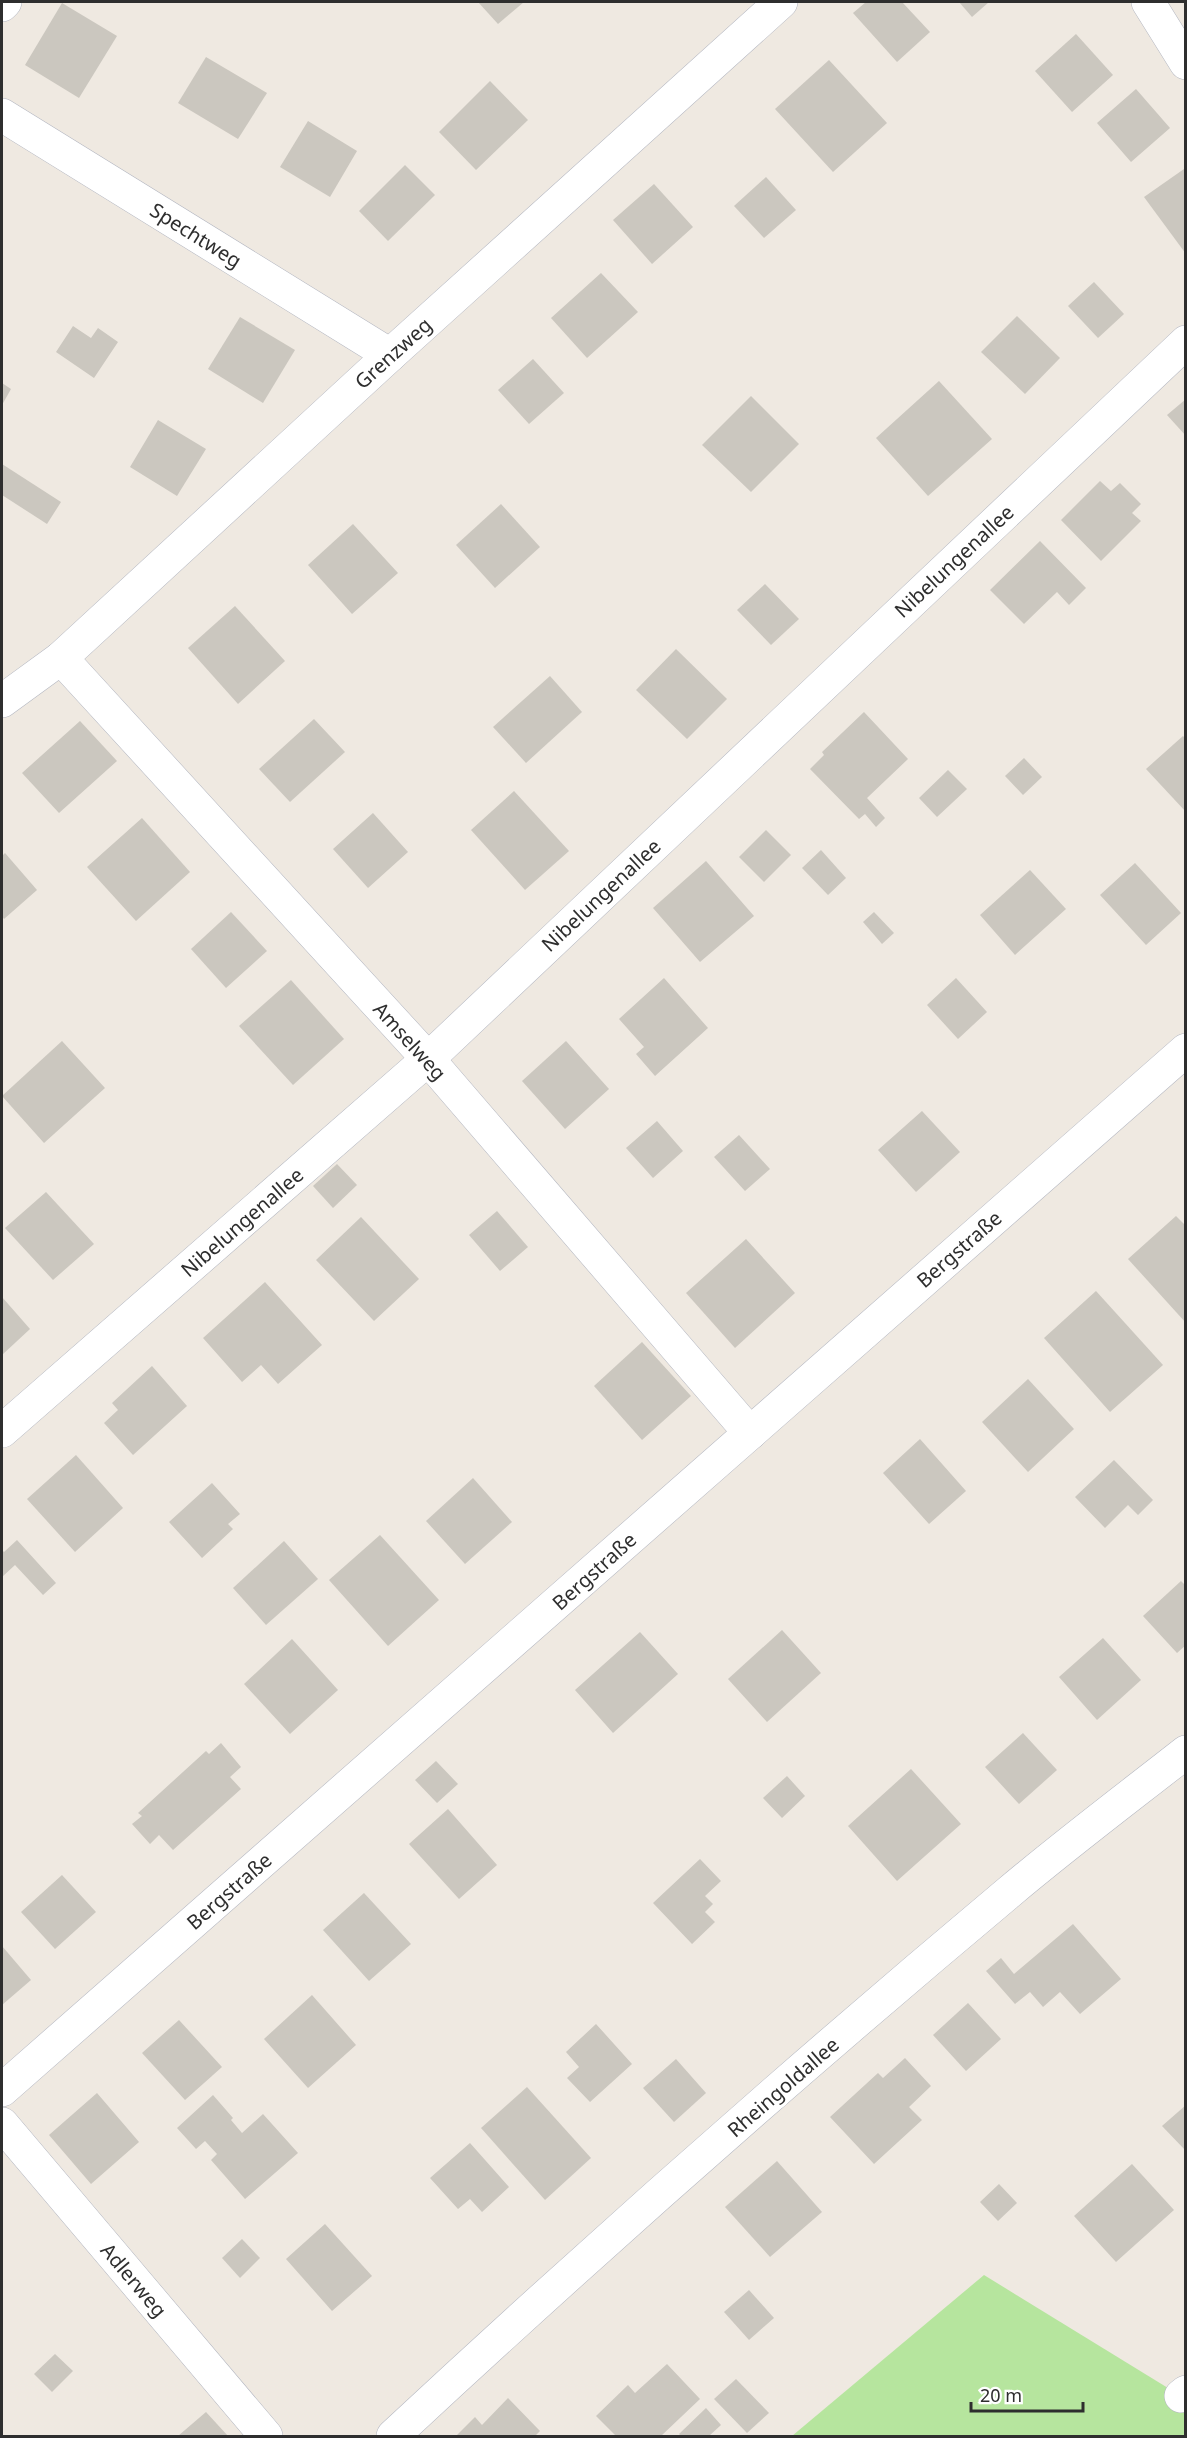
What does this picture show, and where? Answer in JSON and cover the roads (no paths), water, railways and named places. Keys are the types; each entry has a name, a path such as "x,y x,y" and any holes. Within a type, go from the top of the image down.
{"street":[{"path":"2,5 5,2"},
{"name":"Grenzweg","path":"2,701 61,658 390,355 781,2"},
{"path":"1148,2 1185,63"},
{"name":"Spechtweg","path":"2,115 390,355"},
{"name":"Nibelungenallee","path":"2,1431 428,1059 1185,342"},
{"name":"Amselweg","path":"61,658 428,1059 750,1433"},
{"name":"Bergstraße","path":"2,2090 1185,1050"},
{"name":"Rheingoldallee","path":"393,2436 556,2284 812,2061 1010,1891 1185,1752"},
{"name":"Adlerweg","path":"2,2124 266,2436"}]}
